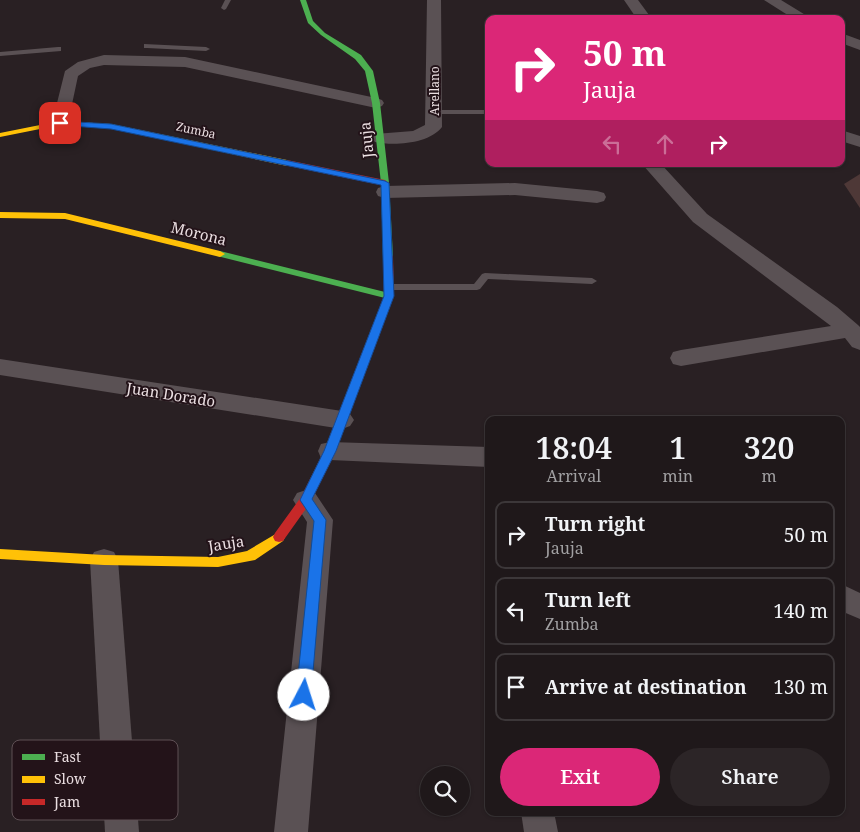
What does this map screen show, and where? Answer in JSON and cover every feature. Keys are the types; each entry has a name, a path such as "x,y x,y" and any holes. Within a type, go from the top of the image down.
{"street":[{"name":"Jauja","path":"0,554 104,560 218,562 250,556 278,538 306,500 330,451 389,291 381,138 369,71 358,57 323,34 310,22 303,0"},
{"name":"Arellano","path":"381,138 422,134 433,126 434,0"},
{"path":"631,0 642,15"},
{"path":"771,0 799,15"},
{"path":"845,39 860,45"},
{"path":"60,123 71,74 84,65 104,60 189,55 376,103"},
{"name":"Zumba","path":"0,135 60,123 111,126 385,188"},
{"path":"845,137 860,142"},
{"path":"654,167 700,218 829,312 855,336"},
{"path":"385,188 515,189 597,196"},
{"name":"Morona","path":"0,215 64,216 389,291"},
{"path":"682,358 855,336"},
{"name":"Juan Dorado","path":"0,367 342,420"},
{"path":"330,451 485,457"},
{"path":"291,832 320,520 306,500"},
{"path":"104,560 116,740"},
{"path":"845,598 860,607"},
{"path":"538,816 541,832"}],"lane":[{"path":"224,8 228,0"},
{"path":"147,46 189,55 206,49"},
{"path":"0,54 58,49"},
{"path":"434,112 485,112"},
{"path":"389,291 477,287 485,276 592,281"}],"building":[{"path":"860,174 860,208 844,184"}],"traffic: fast":[{"path":"303,0 310,22 323,34 358,57 369,71 376,103 385,183 388,256"},
{"path":"220,254 389,296"}],"traffic: slow":[{"path":"0,135 60,123 111,126 287,163"},
{"path":"0,215 65,216 220,254"},
{"path":"0,554 104,560 218,562 250,556 279,537"}],"traffic: jam":[{"path":"287,163 385,183"},
{"path":"279,537 306,500 330,451 389,296 388,256"}],"route":[{"path":"60,123 111,126 385,183 389,296 330,451 306,500 320,520 304,695"}]}
